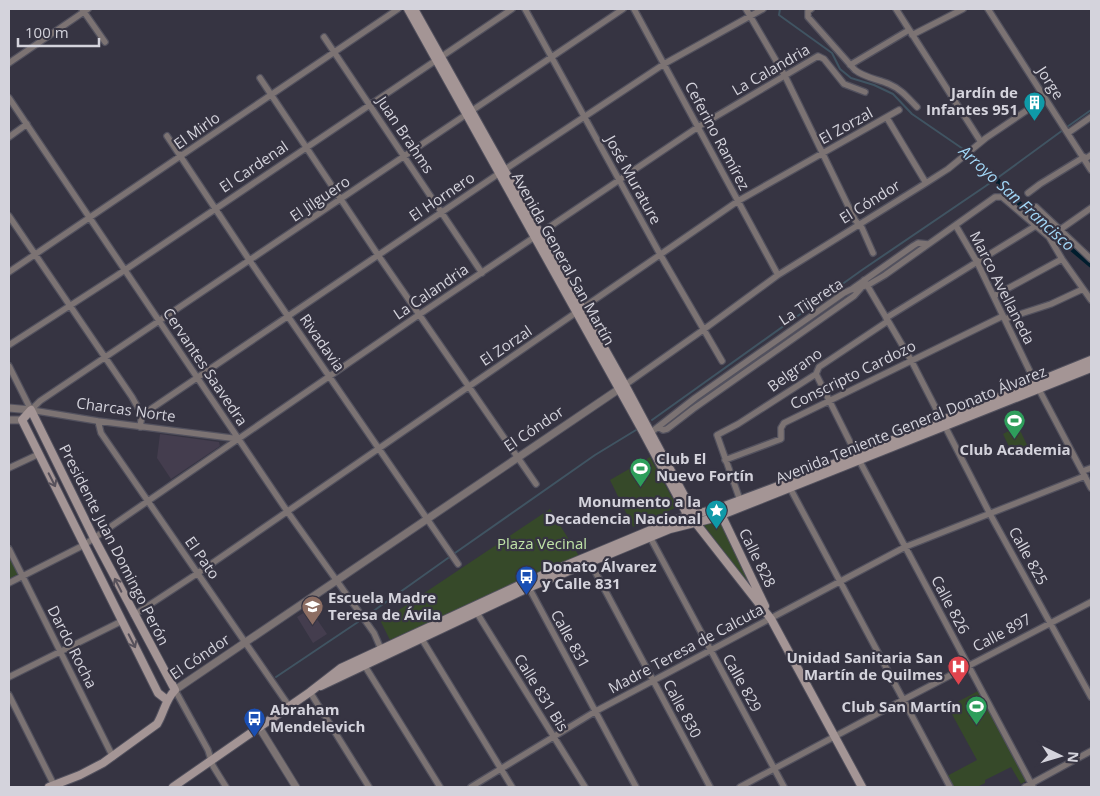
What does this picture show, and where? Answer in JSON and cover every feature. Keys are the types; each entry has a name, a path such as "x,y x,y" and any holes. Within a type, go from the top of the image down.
{"main road":[{"name":"Avenida General San Martín","path":"408,9 439,58"},
{"name":"Avenida General San Martín","path":"414,9 439,58 648,434 692,517 771,619 862,787"},
{"name":"Avenida Teniente General Donato Álvarez","path":"1037,386 1091,360"},
{"name":"Avenida Teniente General Donato Álvarez","path":"720,511 740,500 857,457 1037,386 1091,368"},
{"path":"22,420 31,410"},
{"name":"Presidente Juan Domingo Perón","path":"31,410 94,538 175,690"},
{"name":"Presidente Juan Domingo Perón","path":"22,420 158,693 167,700"},
{"name":"Avenida Teniente General Donato Álvarez","path":"363,662 527,585 692,517 720,511 790,488 857,457"},
{"name":"Calle 828","path":"720,511 771,619"},
{"name":"Avenida Teniente General Donato Álvarez","path":"173,787 310,692 381,650 477,613 527,585 590,562 670,529 692,517"},
{"name":"El Cóndor","path":"51,786 80,775 113,756 156,724 167,700 175,690"}],"street":[{"name":"El Mirlo","path":"9,272 398,9"},
{"name":"El Cardenal","path":"9,345 512,9"},
{"name":"José Murature","path":"525,9 661,256 722,362"},
{"name":"El Jilguero","path":"31,410 40,401 623,9"},
{"name":"Ceferino Ramírez","path":"634,9 778,274"},
{"path":"746,9 785,76 873,253"},
{"name":"El Hornero","path":"142,415 664,64 763,9"},
{"path":"811,9 808,12 808,17 850,65 863,75 889,84 903,92 917,107"},
{"path":"896,9 978,144"},
{"path":"850,65 910,32 964,9"},
{"name":"Jorge","path":"988,9 1091,170"},
{"path":"9,63 84,10 105,42"},
{"name":"Juan Brahms","path":"324,37 482,273"},
{"name":"La Calandria","path":"9,583 84,545 420,314 698,127 818,56 821,56 844,84 864,92"},
{"path":"260,78 378,255 536,484"},
{"name":"Cervantes Saavedra","path":"9,98 287,511 374,633 381,650"},
{"name":"El Cóndor","path":"175,690 622,387 778,274 926,183 960,160 978,144 1045,98"},
{"name":"El Zorzal","path":"134,615 661,256 738,201 899,110"},
{"path":"1066,130 1091,117"},
{"path":"887,118 926,183"},
{"path":"9,137 27,124"},
{"name":"Rivadavia","path":"167,136 250,261 458,564"},
{"path":"1028,193 1040,184 1091,155"},
{"path":"658,427 663,430 667,429 699,404 854,296 864,284 913,246 918,243 928,244 995,197 1002,197 1049,237 1091,300"},
{"path":"1036,207 1091,259"},
{"path":"1060,229 1091,208"},
{"path":"9,216 132,397 142,415 140,427"},
{"name":"Belgrano","path":"725,460 716,437 719,433 738,424 816,374 819,367 887,320 1037,225"},
{"name":"Marco Avellaneda","path":"956,226 977,262 1037,386 1091,488"},
{"path":"994,296 1062,259"},
{"name":"La Tijereta","path":"648,434 844,293 864,284"},
{"name":"Calle 825","path":"864,284 911,360 990,514 1091,697"},
{"name":"Conscripto Cardozo","path":"725,460 781,439 781,428 784,423 911,360 1004,318 1051,304 1083,289"},
{"path":"743,364 746,371"},
{"name":"Presidente Juan Domingo Perón","path":"9,366 31,410"},
{"path":"816,374 857,457"},
{"path":"692,401 699,404"},
{"name":"Charcas Norte","path":"9,408 239,439"},
{"path":"9,420 22,420"},
{"name":"El Pato","path":"98,421 101,433 289,706"},
{"path":"9,468 39,454"},
{"name":"Calle 826","path":"857,457 1033,786"},
{"path":"725,460 740,500"},
{"name":"Madre Teresa de Calcuta","path":"471,787 596,711 905,547 990,514 1084,474 1091,468"},
{"path":"790,488 950,787"},
{"name":"Calle 829","path":"650,537 784,787"},
{"name":"Dardo Rocha","path":"9,549 113,756"},
{"name":"Calle 830","path":"590,562 710,787"},
{"name":"Calle 831","path":"527,585 636,787"},
{"name":"Calle 897","path":"740,787 1091,602"},
{"name":"Calle 831 Bis","path":"477,613 584,787"},
{"path":"9,677 122,621"},
{"path":"420,636 512,787"},
{"path":"363,662 440,787"},
{"name":"Presidente Juan Domingo Perón","path":"175,690 226,787"},
{"path":"310,692 368,787"},
{"path":"9,695 51,786"},
{"path":"259,727 296,787"},
{"path":"1025,787 1033,786 1091,751"}],"shaded area":[{"path":"160,434 219,442 220,446 171,479 157,458"},
{"name":"Escuela Madre Teresa de Ávila","path":"310,609 327,634 313,643 297,617"}],"green space":[{"name":"Club Academia","path":"1018,426 1028,447 1013,455 1003,434"},
{"name":"Club El Nuevo Fortín","path":"650,457 676,505 675,508 633,527 610,480"},
{"name":"Plaza Vecinal","path":"550,509 579,556 390,640 381,622"},
{"path":"721,520 753,586 750,586 703,524"},
{"path":"9,557 18,574 9,579"},
{"path":"978,691 1026,781 1021,784 1011,767 985,780 985,783 977,787 953,787 947,776 977,760 948,707"}],"waterway":[{"name":"Arroyo San Francisco","path":"780,9 779,15 832,53 840,69 851,78 874,85 893,94 912,114 966,151"},
{"path":"1067,127 1091,110"},
{"path":"652,420 1063,130"},
{"name":"Arroyo San Francisco","path":"970,154 995,178"},
{"name":"Arroyo San Francisco","path":"996,179 1010,196 1091,265"},
{"path":"455,553 595,455 636,430"},
{"path":"365,617 448,558"},
{"path":"276,677 358,622"}],"place":[{"name":"Jardín de Infantes 951","path":"1034,121"},
{"name":"Club Academia","path":"1015,440"},
{"name":"Club El Nuevo Fortín","path":"640,487"},
{"name":"Monumento a la Decadencia Nacional","path":"717,530"},
{"name":"Donato Álvarez y Calle 831","path":"526,595"},
{"name":"Escuela Madre Teresa de Ávila","path":"312,626"},
{"name":"Unidad Sanitaria San Martín de Quilmes","path":"959,686"},
{"name":"Club San Martín","path":"977,726"},
{"name":"Abraham Mendelevich","path":"254,738"}]}
